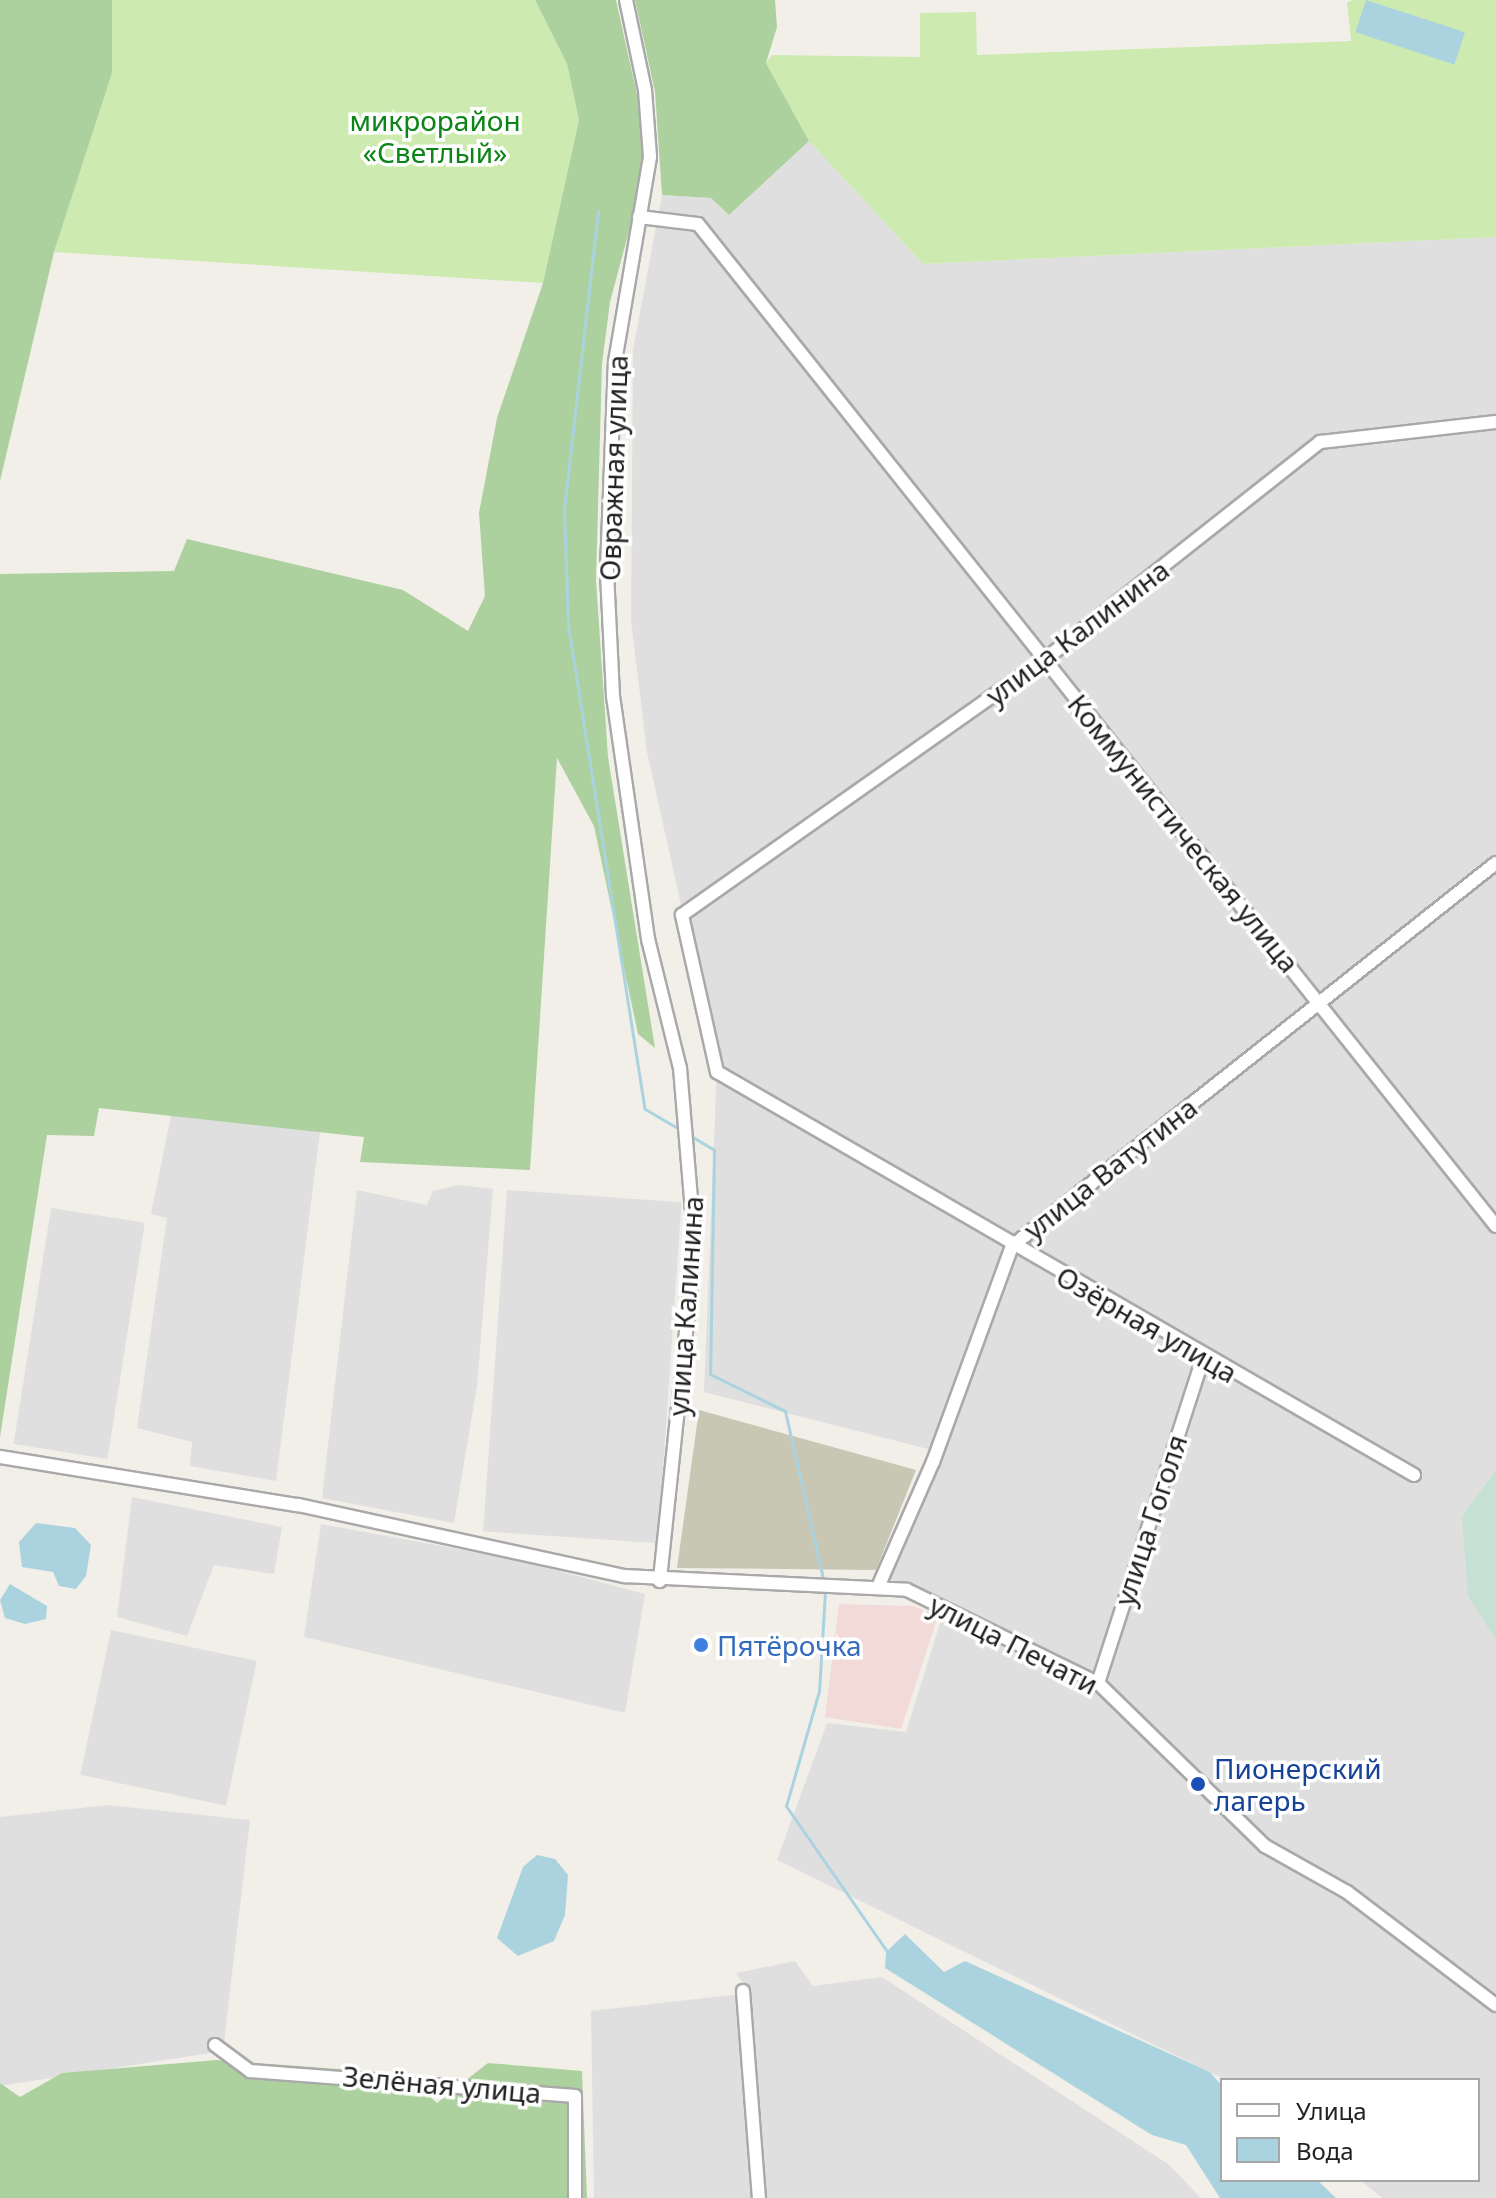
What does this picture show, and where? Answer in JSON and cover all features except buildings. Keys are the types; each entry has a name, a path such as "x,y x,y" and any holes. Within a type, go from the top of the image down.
{"street":[{"name":"Овражная улица","path":"626,0 650,153 615,361 607,573 613,696 648,939"},
{"name":"Коммунистическая улица","path":"639,217 698,224 1496,1226"},
{"name":"улица Калинина","path":"717,1072 682,915 1044,660 1320,442 1496,422"},
{"name":"улица Ватутина","path":"878,1587 933,1462 1012,1246 1496,863"},
{"name":"улица Калинина","path":"648,939 680,1068 695,1246 660,1581"},
{"name":"Озёрная улица","path":"717,1072 1203,1357 1414,1475"},
{"name":"улица Гоголя","path":"1098,1683 1203,1357"},
{"name":"улица Печати","path":"0,1457 240,1494 660,1581 907,1590 1098,1683 1265,1846 1347,1892 1496,2005"},
{"path":"743,1991 759,2198"},
{"name":"Зелёная улица","path":"215,2045 250,2071 575,2096 575,2198"}],"shaded area":[{"path":"809,141 923,264 1496,237 1496,2198 1382,2198 1362,2182 1480,2182 1480,2078 1222,2078 777,1860 827,1723 906,1732 947,1601 887,1578 936,1451 704,1392 717,1067 647,752 631,621 633,350 662,195 711,198 729,215"},
{"path":"171,1115 320,1132 276,1481 190,1466 192,1442 137,1428 167,1218 151,1214"},
{"path":"458,1185 493,1189 477,1386 454,1523 322,1498 357,1190 427,1205 433,1191"},
{"path":"507,1190 682,1202 658,1543 483,1531"},
{"path":"51,1208 145,1223 107,1459 14,1444"},
{"path":"699,1410 916,1470 876,1570 677,1568"},
{"path":"1496,1470 1496,1640 1468,1596 1462,1516"},
{"path":"132,1497 282,1527 274,1574 214,1565 187,1636 117,1617"},
{"path":"321,1524 518,1560 645,1594 625,1713 304,1637"},
{"path":"839,1604 913,1606 938,1616 901,1729 825,1717"},
{"path":"111,1630 257,1661 226,1806 80,1775"},
{"path":"107,1805 250,1820 223,2051 0,2086 0,1817"},
{"path":"795,1961 813,1986 882,1977 1168,2164 1201,2198 594,2198 591,2011 749,1993 736,1973"}],"green space":[{"path":"0,0 112,0 112,73 54,252 0,481"},
{"name":"микрорайон «Светлый»","path":"112,0 535,0 567,64 579,120 543,283 54,252 112,73"},
{"path":"535,0 616,0 650,153 610,302 602,364 596,580 608,757 655,1048 638,1034 594,826 557,758 530,1170 360,1162 364,1137 99,1108 94,1136 47,1135 0,1437 0,574 174,571 187,539 403,590 468,631 485,596 479,513 497,418 543,283 579,120 567,64"},
{"path":"635,0 775,0 777,27 766,63 809,141 729,215 711,198 662,195 655,92"},
{"path":"1496,0 1496,237 923,264 809,141 766,63 772,55 920,57 920,13 976,12 977,55 1351,41 1347,2"},
{"path":"217,2060 405,2074 437,2103 488,2063 582,2071 587,2198 0,2198 0,2083 20,2097 62,2073"}],"water":[{"path":"1366,0 1465,32 1454,64 1355,32"},
{"path":"36,1523 75,1528 91,1545 86,1576 76,1589 59,1586 53,1572 22,1567 19,1542"},
{"path":"10,1584 47,1606 46,1619 25,1624 5,1618 0,1600"},
{"path":"537,1855 555,1859 568,1875 565,1915 554,1941 518,1956 497,1938 523,1867"},
{"path":"905,1934 944,1972 965,1961 1210,2072 1220,2084 1220,2182 1319,2182 1336,2198 1220,2198 1186,2145 1152,2135 885,1968 886,1952"}],"waterway":[{"path":"598,211 564,510 568,625 645,1109 681,1130"},
{"path":"691,1136 714,1150 710,1374 785,1411 824,1583"},
{"path":"825,1591 819,1691 786,1806 888,1953"}],"place":[{"name":"Пятёрочка","path":"701,1645"},
{"name":"Пионерский лагерь","path":"1198,1784"}]}
